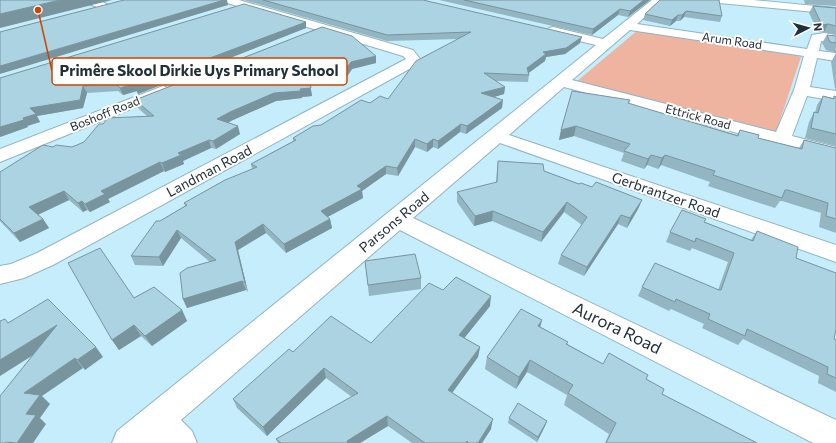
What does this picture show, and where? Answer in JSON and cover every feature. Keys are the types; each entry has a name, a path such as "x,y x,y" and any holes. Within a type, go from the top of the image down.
{"street":[{"path":"89,0 105,7"},
{"path":"228,0 322,28"},
{"name":"Parsons Road","path":"129,443 658,0"},
{"path":"719,0 836,11"},
{"path":"84,12 118,3"},
{"path":"221,12 244,5"},
{"name":"Arum Road","path":"628,26 836,57"},
{"path":"300,36 322,28"},
{"name":"Landman Road","path":"0,275 28,267 52,256 408,64 413,59 408,53 322,28"},
{"path":"538,28 606,44"},
{"path":"782,139 802,90 816,38 824,37 836,39"},
{"name":"Ettrick Road","path":"561,82 836,153"},
{"name":"Boshoff Road","path":"0,156 176,86"},
{"path":"802,90 836,96"},
{"name":"Gerbrantzer Road","path":"496,136 836,254"},
{"name":"Aurora Road","path":"397,219 836,437"},
{"path":"157,420 180,443"}],"shaded area":[{"path":"638,30 785,52 801,57 776,132 772,133 576,82"}],"building":[{"path":"0,0 60,0 0,14"},
{"path":"124,0 224,0 0,66 0,32"},
{"path":"263,0 423,0 582,37 566,48 543,52 546,54 527,68 529,75 484,73 505,87 481,93 503,100 467,126 461,124 438,141 433,139 427,144 415,139 397,168 386,166 357,186 362,189 321,211 330,219 284,244 263,224 235,242 245,283 242,281 183,299 180,273 187,268 216,260 177,230 159,257 131,256 156,221 160,221 187,205 184,203 225,180 257,167 251,164 296,140 293,138 313,126 321,125 361,100 370,103 380,96 388,99 416,61 471,32 387,35"},
{"path":"464,0 644,0 630,11 620,9 593,29"},
{"path":"660,0 719,0 722,16 686,11 682,15 678,15 672,20 645,14"},
{"path":"244,4 306,22 135,86 134,84 120,88 115,83 83,86 80,100 30,108 36,114 23,118 24,120 0,127 0,78"},
{"path":"813,6 836,8 836,26 828,24 822,25"},
{"path":"322,27 352,36 376,56 351,62 343,73 308,70 311,88 300,89 301,91 274,93 230,112 217,119 238,126 213,141 209,140 178,153 181,155 162,163 160,162 101,191 105,194 85,204 82,201 78,203 64,191 29,207 43,219 14,233 0,219 0,172 43,145 53,147 56,145 72,147 84,142 99,124 103,124 108,118 154,116 135,100"},
{"path":"827,35 836,36 836,43 830,42"},
{"path":"572,91 630,100 628,103 738,136 740,130 759,135 758,138 802,149 804,140 836,148 836,219 826,216 828,203 788,190 785,190 782,198 713,175 715,171 665,155 662,158 651,155 648,159 624,151 630,144 576,126 561,130"},
{"path":"823,96 834,99 834,96 836,97 836,134 811,128 814,112 818,113"},
{"path":"498,161 543,164 544,171 579,184 581,183 592,187 596,182 642,200 630,218 621,215 587,267 561,255 587,217 567,202 543,232 493,211 475,216 457,192 497,182"},
{"path":"682,210 706,219 704,222 753,241 757,231 798,247 796,258 836,273 836,329 834,339 836,340 836,378 827,374 828,367 747,329 745,336 708,319 710,314 676,299 675,302 642,287 655,263 721,290 734,253 696,238 695,242 670,232"},
{"path":"100,248 134,298 154,287 182,310 145,336 134,325 112,340 68,263"},
{"path":"415,254 421,278 368,285 365,261"},
{"path":"456,277 491,296 459,335 480,347 448,390 493,419 478,443 469,443 467,441 466,443 425,443 387,416 347,441 348,443 281,443 276,439 358,393 324,368 263,427 233,399 289,349 293,352 331,316 371,343 429,283 443,290"},
{"path":"48,299 96,347 77,360 75,358 24,393 40,395 26,414 36,415 17,443 0,443 0,396 57,325 0,360 0,321 5,319 8,323"},
{"path":"521,309 542,320 538,326 568,342 566,344 603,364 609,353 648,375 646,379 664,389 662,394 757,443 606,443 616,423 568,393 573,385 530,360 519,377 487,357"},
{"path":"518,403 547,421 538,437 509,418"}],"place":[{"name":"Primêre Skool Dirkie Uys Primary School","path":"38,10"}]}
